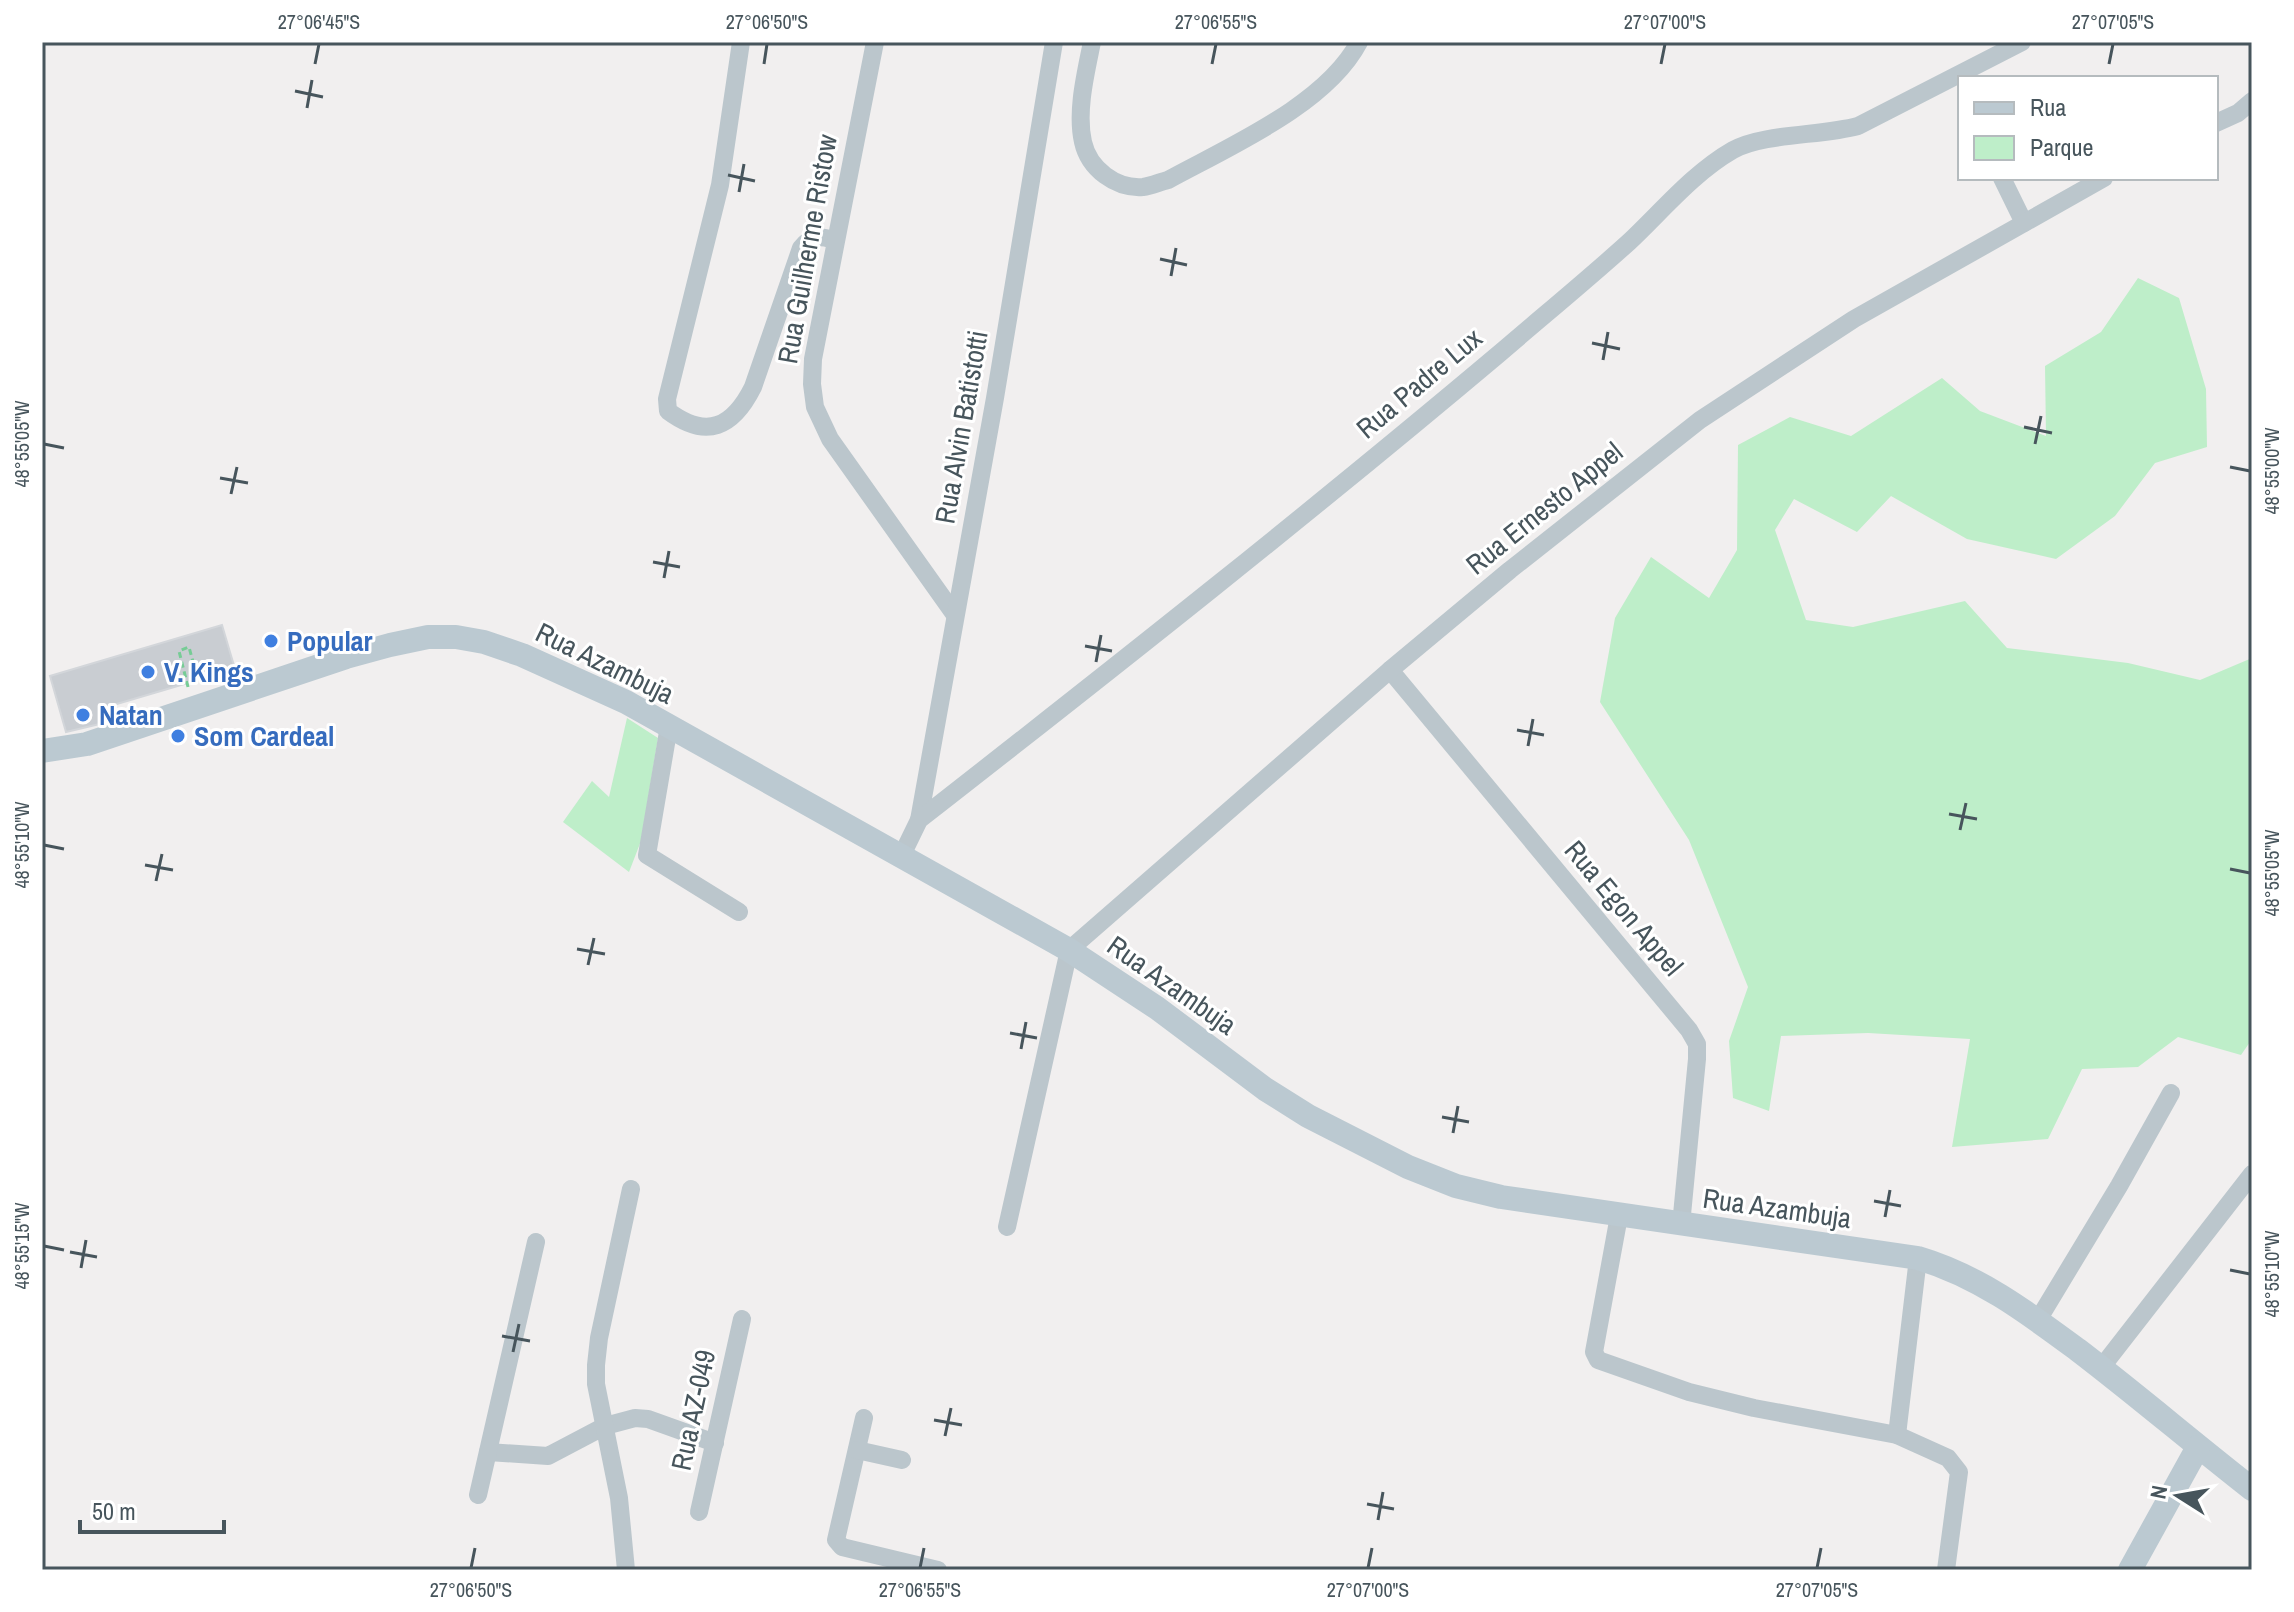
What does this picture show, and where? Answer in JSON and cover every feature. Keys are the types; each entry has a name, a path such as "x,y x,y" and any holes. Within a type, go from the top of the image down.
{"main road":[{"name":"Rua Azambuja","path":"42,751 87,744 346,657 428,637 456,637 484,642 571,675 669,726 1069,950 1157,1008 1265,1089 1308,1116 1384,1156 1456,1186 1501,1197 1918,1258 1961,1274 2038,1320 2252,1489"},
{"path":"2130,1570 2198,1447"}],"street":[{"path":"741,42 720,185 667,399 668,411 707,428 719,427 743,407 753,387 801,248 809,238 816,236 835,240"},
{"name":"Rua Guilherme Ristow","path":"875,42 813,359 815,407 851,473 955,615"},
{"name":"Rua Alvin Batistotti","path":"919,820 990,427 1054,42"},
{"path":"1092,42 1082,107 1083,143 1104,176 1122,185 1144,187 1181,173 1311,97 1334,77 1359,42"},
{"name":"Rua Padre Lux","path":"1970,76 2022,42"},
{"name":"Rua Padre Lux","path":"902,855 919,820 1245,564 1512,343 1715,163 1736,149 1749,145 1858,126 1956,85"},
{"path":"2218,122 2245,107"},
{"path":"2003,180 2024,223"},
{"name":"Rua Ernesto Appel","path":"1069,950 1390,670 1510,570 1700,420 1854,319 2100,180"},
{"name":"Rua Egon Appel","path":"1390,670 1679,1018 1697,1044 1681,1225"},
{"path":"669,726 647,855 739,912"},
{"path":"1007,1227 1069,950"},
{"path":"2038,1320 2171,1093"},
{"path":"2101,1368 2252,1174"},
{"path":"626,1570 619,1498 596,1384 599,1338 631,1189"},
{"path":"1619,1216 1594,1352 1598,1360 1715,1399 1897,1435 1948,1458 1959,1472 1946,1570"},
{"path":"478,1495 536,1242"},
{"path":"1897,1435 1918,1258"},
{"name":"Rua AZ-049","path":"699,1512 742,1319"},
{"path":"864,1418 836,1540 842,1547 938,1570"},
{"path":"488,1452 548,1456 623,1419 648,1419 715,1443"},
{"path":"857,1450 902,1460"}],"path":[{"path":"187,683 179,651 189,647 193,662"}],"green space":[{"path":"2138,278 2179,298 2206,389 2207,447 2155,463 2115,516 2056,559 1967,539 1891,496 1857,532 1794,499 1775,530 1806,620 1853,627 1965,601 2007,648 2128,663 2200,680 2252,658 2252,1039 2241,1055 2178,1037 2138,1067 2082,1069 2048,1139 1952,1147 1970,1039 1868,1033 1781,1036 1769,1111 1733,1098 1729,1041 1748,987 1689,840 1600,702 1615,618 1651,557 1709,598 1737,550 1738,445 1790,417 1851,436 1942,378 1980,411 2046,436 2045,366 2101,332"},
{"path":"627,718 658,738 641,841 629,872 563,822 592,781 609,797"}],"building":[{"path":"222,625 235,669 100,709 104,723 66,732 50,676"}],"place":[{"name":"Popular","path":"271,641"},
{"name":"V. Kings","path":"148,672"},
{"name":"Natan","path":"83,715"},
{"name":"Som Cardeal","path":"178,736"}]}
